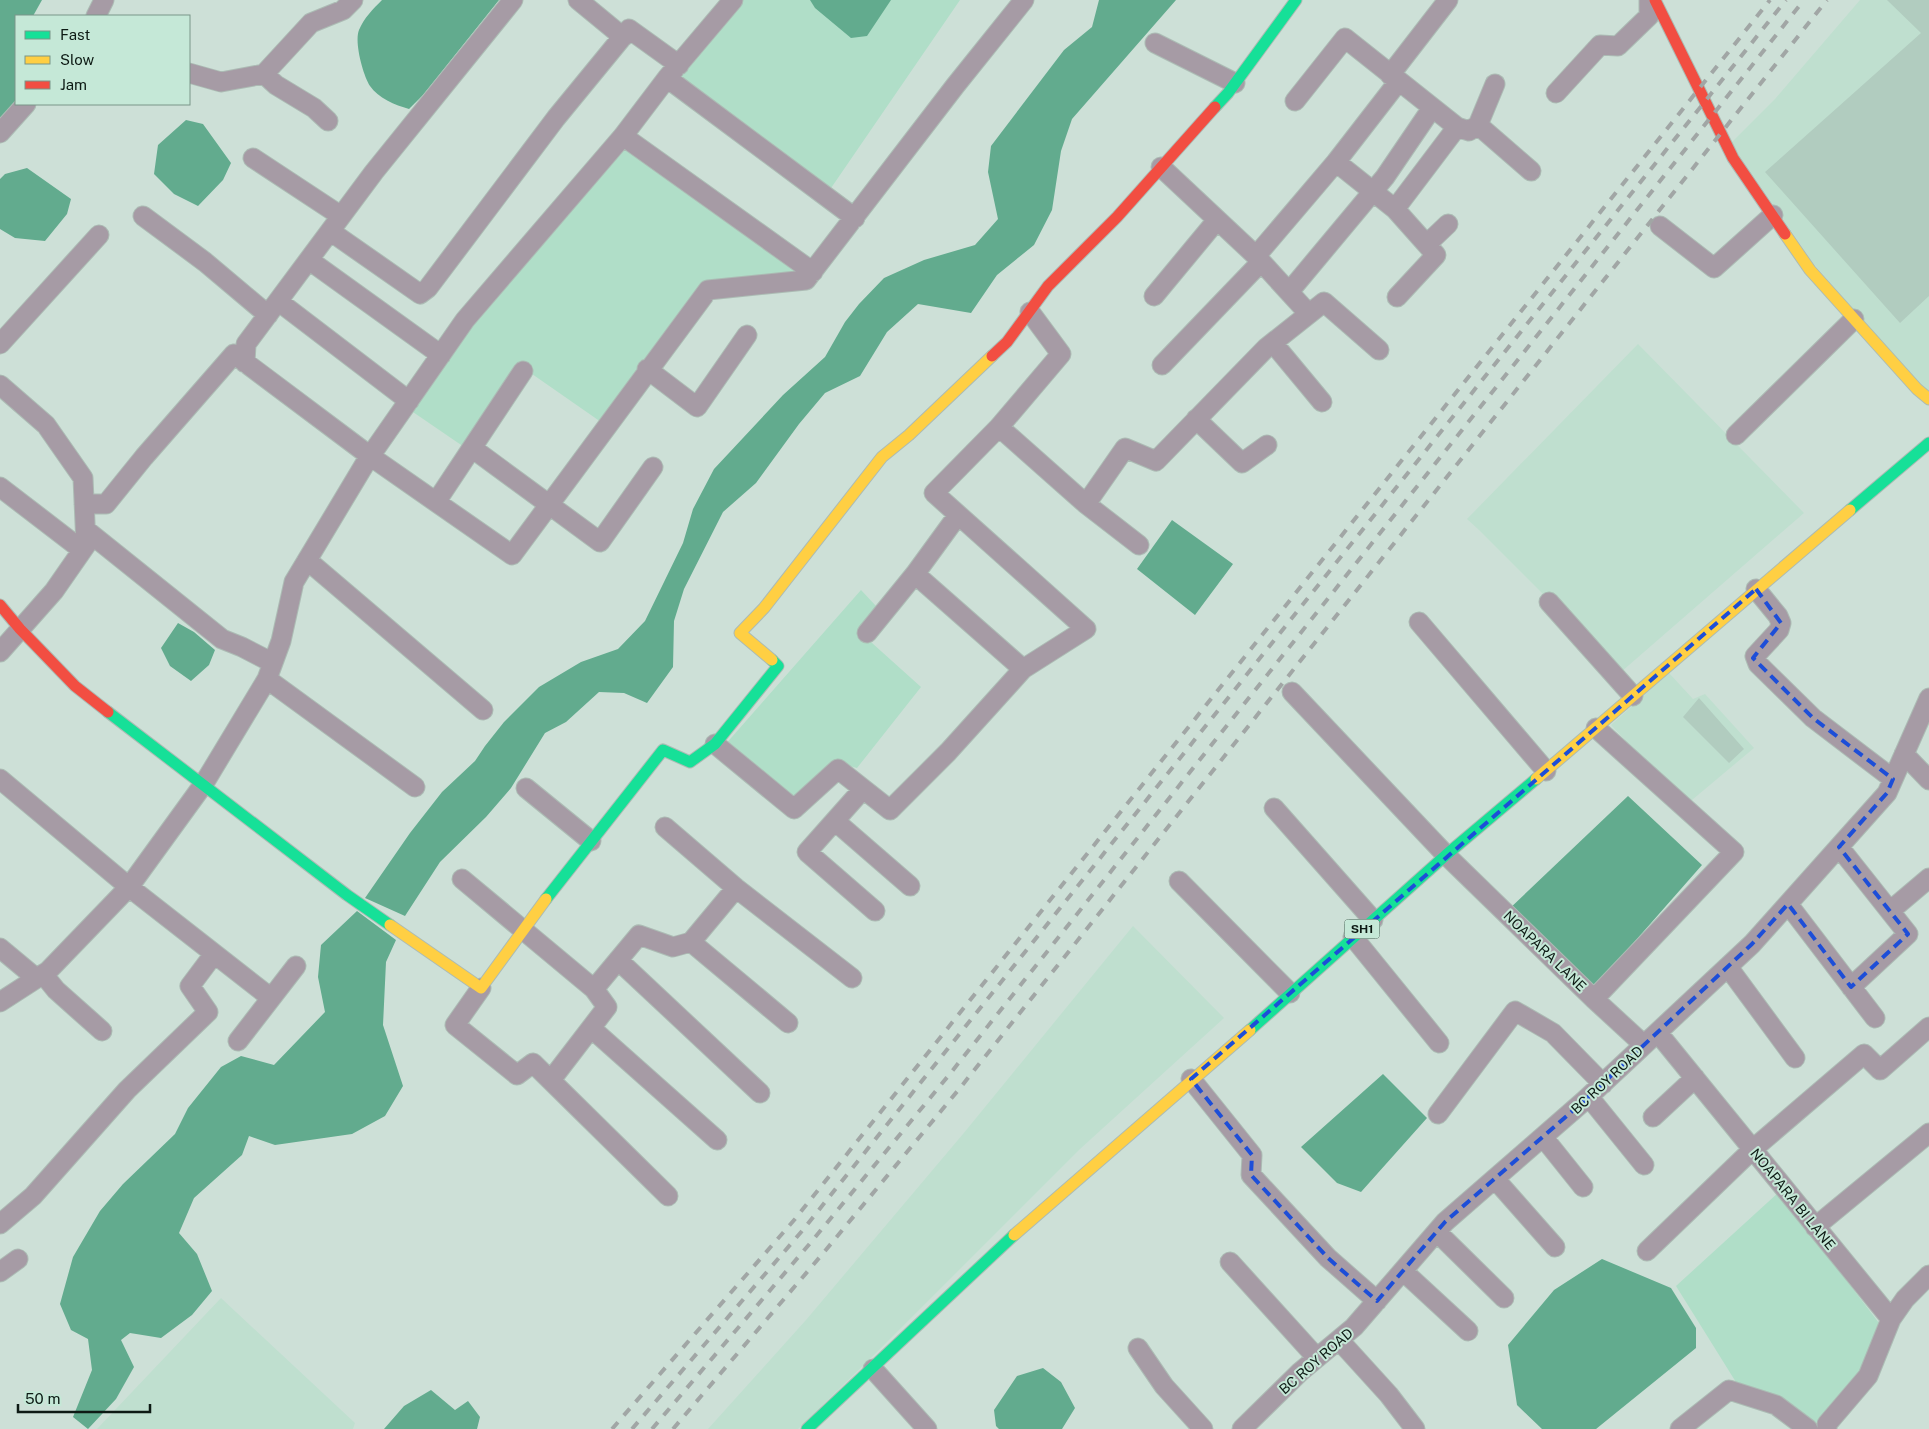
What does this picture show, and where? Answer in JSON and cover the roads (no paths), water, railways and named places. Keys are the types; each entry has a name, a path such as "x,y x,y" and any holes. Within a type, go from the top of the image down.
{"street":[{"path":"96,15 104,0"},
{"path":"190,73 222,82 264,74 311,23 343,10 353,0"},
{"path":"245,363 246,344 380,165 513,0"},
{"path":"578,0 623,37"},
{"path":"0,1002 39,976 129,887 203,785 270,671 281,641 294,582 370,456 465,320 623,136 673,71 733,0"},
{"path":"84,504 106,504 144,457 234,354 370,456 512,555 708,290 806,280 1024,0"},
{"path":"668,1196 534,1063 517,1075 455,1025 591,841 664,750 690,762 715,744 778,666 740,633 764,608 882,456 909,435 1007,342 1048,286 1116,217 1235,83 1296,0"},
{"path":"1162,365 1258,259 1336,162 1448,0"},
{"path":"1556,93 1600,45 1618,46 1649,16 1659,3 1733,158 1810,270 1917,389 1929,399"},
{"path":"330,231 420,294 428,288 556,118 629,29 673,71 854,218"},
{"path":"1295,101 1345,38 1457,127 1469,131 1478,126 1496,84"},
{"path":"1155,43 1235,83"},
{"path":"264,74 276,85 314,108 328,121"},
{"path":"0,133 25,105"},
{"path":"1290,292 1373,191 1432,108"},
{"path":"1478,126 1531,171"},
{"path":"1395,209 1457,127"},
{"path":"623,136 813,272"},
{"path":"253,158 341,216"},
{"path":"1336,162 1395,209 1436,255 1397,297"},
{"path":"1161,167 1258,259 1309,314"},
{"path":"1660,226 1714,268 1773,215"},
{"path":"143,216 212,268 409,401"},
{"path":"1154,296 1217,220"},
{"path":"1427,244 1448,224"},
{"path":"0,344 99,235"},
{"path":"309,260 441,355"},
{"path":"1086,504 1125,448 1156,461 1273,343 1324,302 1379,350"},
{"path":"715,744 794,808 838,768 890,810 948,752 1024,669 1086,629 934,493 999,427 1061,354 1030,312"},
{"path":"1736,435 1854,319"},
{"path":"648,369 697,407 747,335"},
{"path":"1273,343 1322,402"},
{"path":"436,502 523,371"},
{"path":"0,652 54,591 86,545 83,478 46,425 1,388"},
{"path":"1196,419 1242,463 1267,445"},
{"path":"999,427 1086,504 1139,544"},
{"name":"SH1","path":"807,1429 1003,1245 1250,1030 1446,855 1929,443"},
{"path":"472,448 600,542 653,467"},
{"path":"0,487 82,550"},
{"path":"867,633 915,574 958,514"},
{"path":"86,530 222,639 242,647 415,787"},
{"path":"308,560 483,710"},
{"path":"915,574 1024,669"},
{"path":"1756,590 1778,616 1781,623 1779,630 1755,656 1758,664 1813,718 1893,779"},
{"path":"1549,602 1633,696"},
{"path":"0,605 20,629 75,686 347,895 481,988"},
{"path":"1419,622 1546,771"},
{"name":"NOAPARA LANE","path":"1292,692 1446,855 1594,999 1651,1039"},
{"name":"BC ROY ROAD","path":"1242,1429 1300,1372 1354,1327 1445,1222 1589,1097 1752,944 1887,793 1929,698"},
{"path":"1594,999 1734,852 1596,728"},
{"path":"1904,754 1929,780"},
{"path":"0,779 129,887 271,998"},
{"path":"526,788 591,841"},
{"path":"864,789 807,852 875,911"},
{"path":"1274,808 1373,920"},
{"path":"834,821 910,886"},
{"path":"665,827 736,888 852,978"},
{"path":"1839,847 1908,934 1852,987"},
{"path":"462,878 594,989 607,1007 551,1080"},
{"path":"1890,911 1929,878"},
{"path":"1179,881 1290,993"},
{"path":"594,989 639,935 672,946 691,942 736,888"},
{"path":"1788,904 1875,1018"},
{"path":"1353,937 1439,1043"},
{"path":"691,942 788,1023"},
{"path":"0,948 39,976 102,1031"},
{"path":"0,1224 33,1196 127,1090 208,1012 190,986 214,954"},
{"path":"618,960 760,1094"},
{"path":"238,1040 296,966"},
{"path":"1728,967 1795,1058"},
{"path":"1438,1114 1515,1011 1553,1033 1603,1084"},
{"path":"1647,1251 1753,1149 1864,1054 1880,1070 1929,1027"},
{"path":"591,1028 717,1140"},
{"name":"NOAPARA BI LANE","path":"1651,1039 1695,1078 1891,1319"},
{"path":"1654,1118 1695,1078"},
{"path":"1191,1080 1252,1156 1251,1175 1328,1258 1377,1301"},
{"path":"1589,1097 1644,1164"},
{"path":"1816,1227 1929,1133"},
{"path":"1543,1137 1583,1187"},
{"path":"1495,1179 1556,1247"},
{"path":"1437,1232 1504,1298"},
{"path":"0,1272 18,1259"},
{"path":"1230,1262 1317,1358"},
{"path":"1403,1271 1468,1331"},
{"path":"1827,1429 1827,1424 1868,1376 1891,1319 1905,1299 1929,1275"},
{"path":"1339,1340 1389,1395 1415,1429"},
{"path":"1138,1348 1164,1386 1203,1429"},
{"path":"873,1369 927,1429"},
{"path":"1680,1429 1729,1390 1776,1405 1808,1429"}],"railway":[{"path":"612,1429 795,1219 1770,0"},
{"path":"632,1429 802,1231 1786,0"},
{"path":"652,1429 812,1241 949,1075 1804,0"},
{"path":"673,1429 825,1251 960,1088 1827,0"}]}
